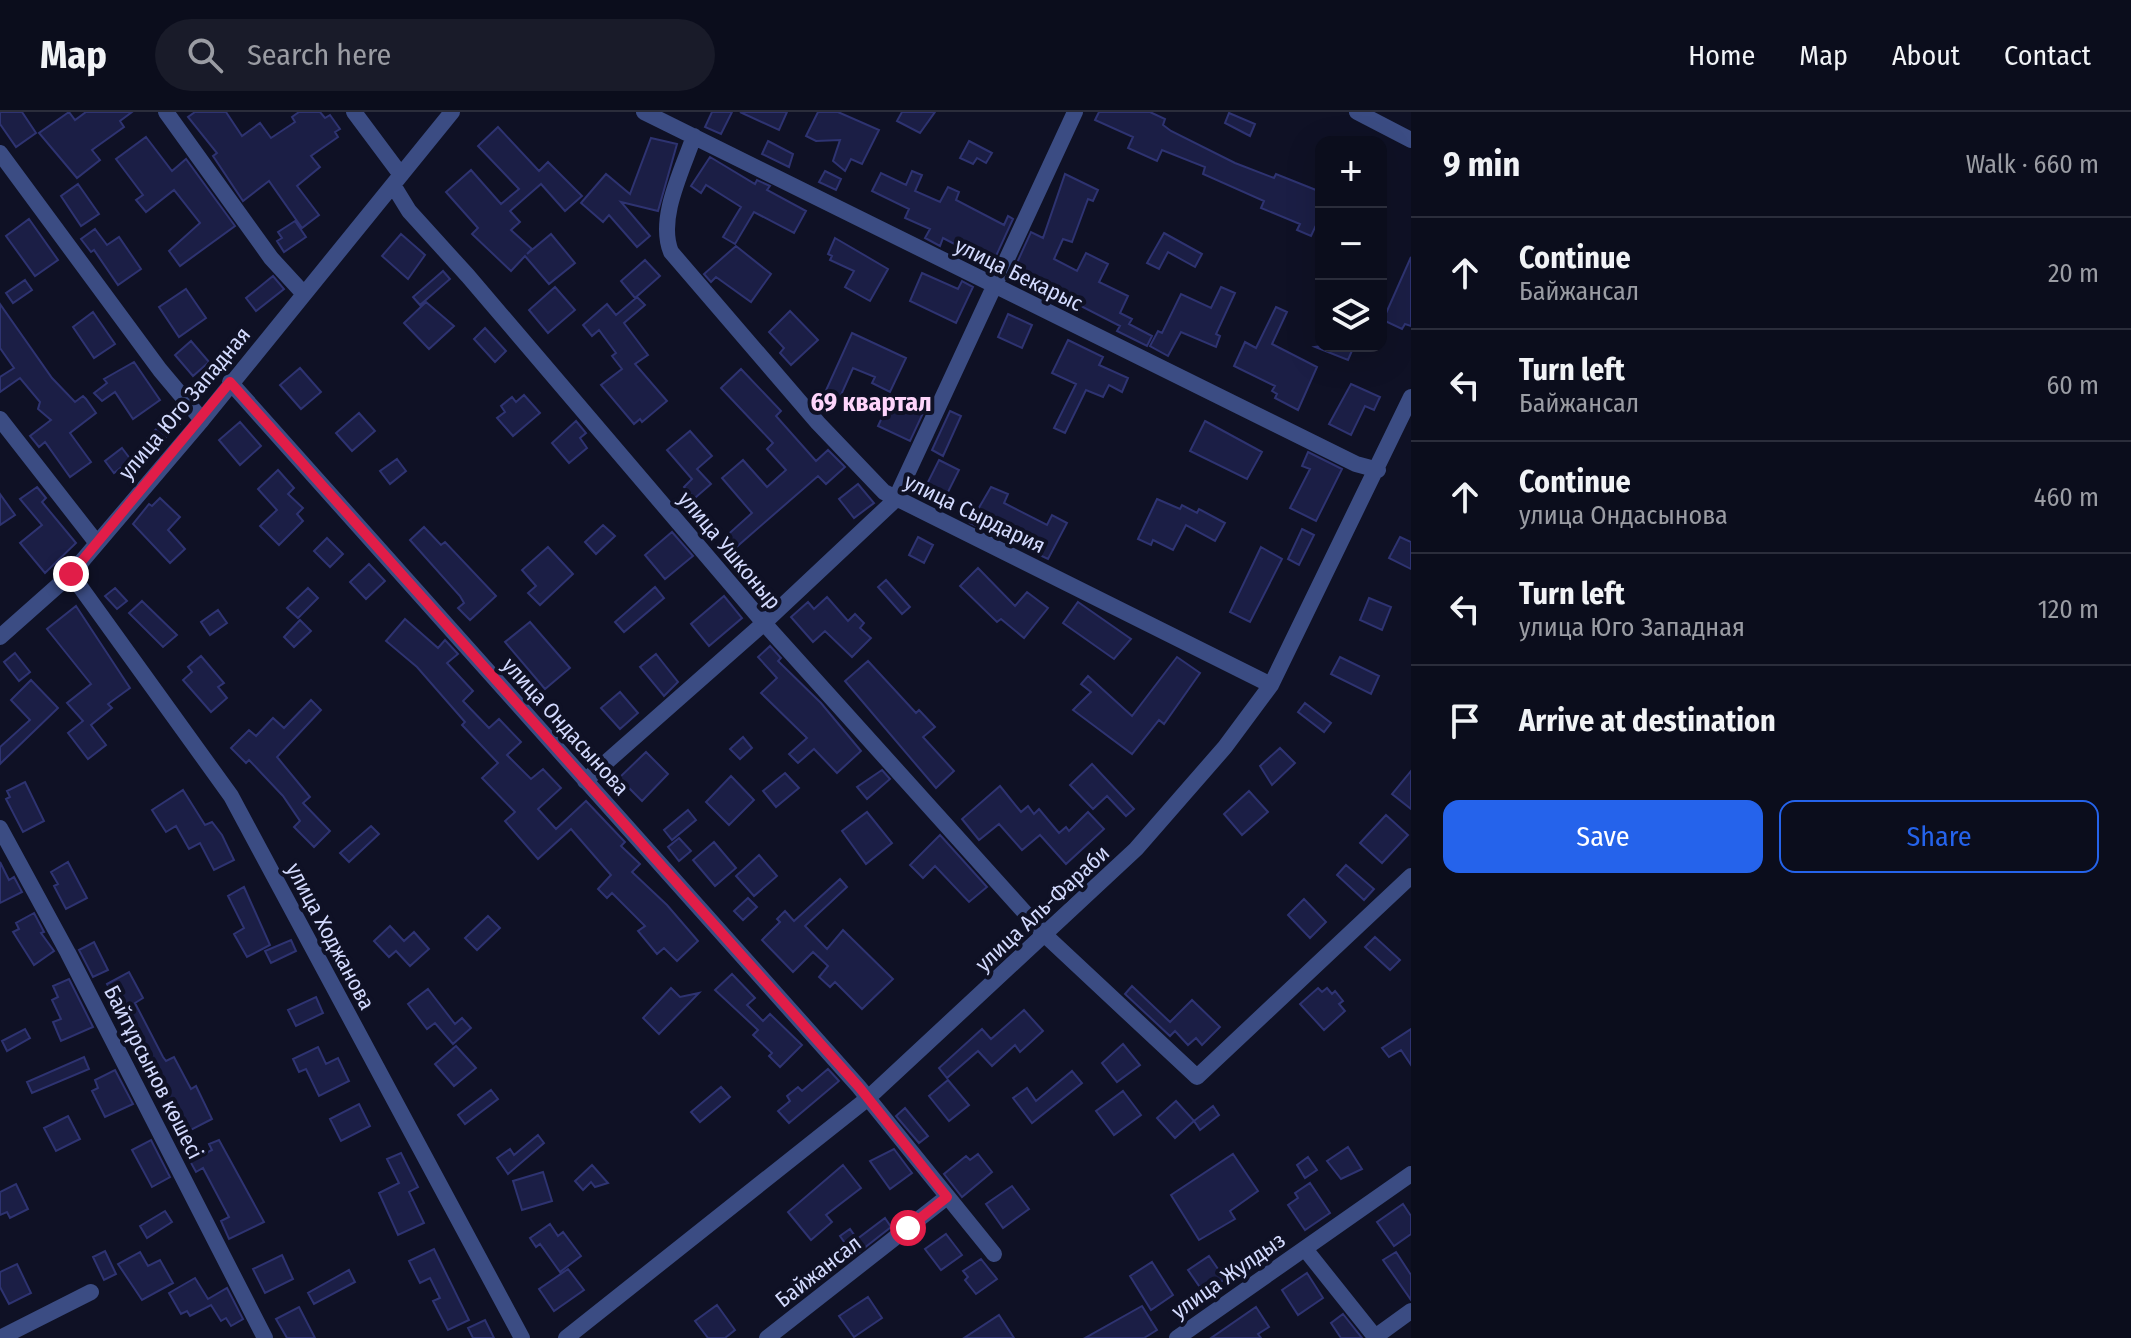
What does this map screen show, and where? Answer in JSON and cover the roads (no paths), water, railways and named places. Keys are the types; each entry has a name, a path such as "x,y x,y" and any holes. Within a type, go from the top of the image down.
{"street":[{"path":"166,112 271,258 304,294"},
{"name":"улица Ушконыр","path":"354,112 397,180 409,211 764,623 1045,935 1197,1077 1411,876"},
{"name":"улица Юго Западная","path":"0,637 71,574 202,420 452,112"},
{"name":"улица Бекарыс","path":"644,112 1356,464 1378,470"},
{"path":"585,781 764,623 895,500 1075,112"},
{"path":"1357,112 1376,116 1411,140"},
{"name":"улица Сырдария","path":"694,136 670,212 666,241 671,252 818,423 895,500 1271,685"},
{"path":"0,153 160,370 202,420"},
{"name":"улица Ондасынова","path":"230,382 867,1099"},
{"name":"улица Аль-Фараби","path":"566,1338 867,1099 1136,849 1225,747 1271,685 1411,397"},
{"path":"0,419 96,542"},
{"name":"улица Ходжанова","path":"71,574 231,796 522,1338"},
{"name":"Байтұрсынов көшесі","path":"0,828 75,967 265,1338"},
{"path":"867,1099 994,1254"},
{"name":"улица Жулдыз","path":"1177,1338 1411,1174"},
{"name":"Байжансал","path":"767,1338 947,1197"},
{"name":"улица Жулдыз","path":"1305,1249 1375,1337 1411,1311"},
{"path":"0,1338 91,1292"}],"district":[{"name":"69 квартал","path":"871,402"}]}
